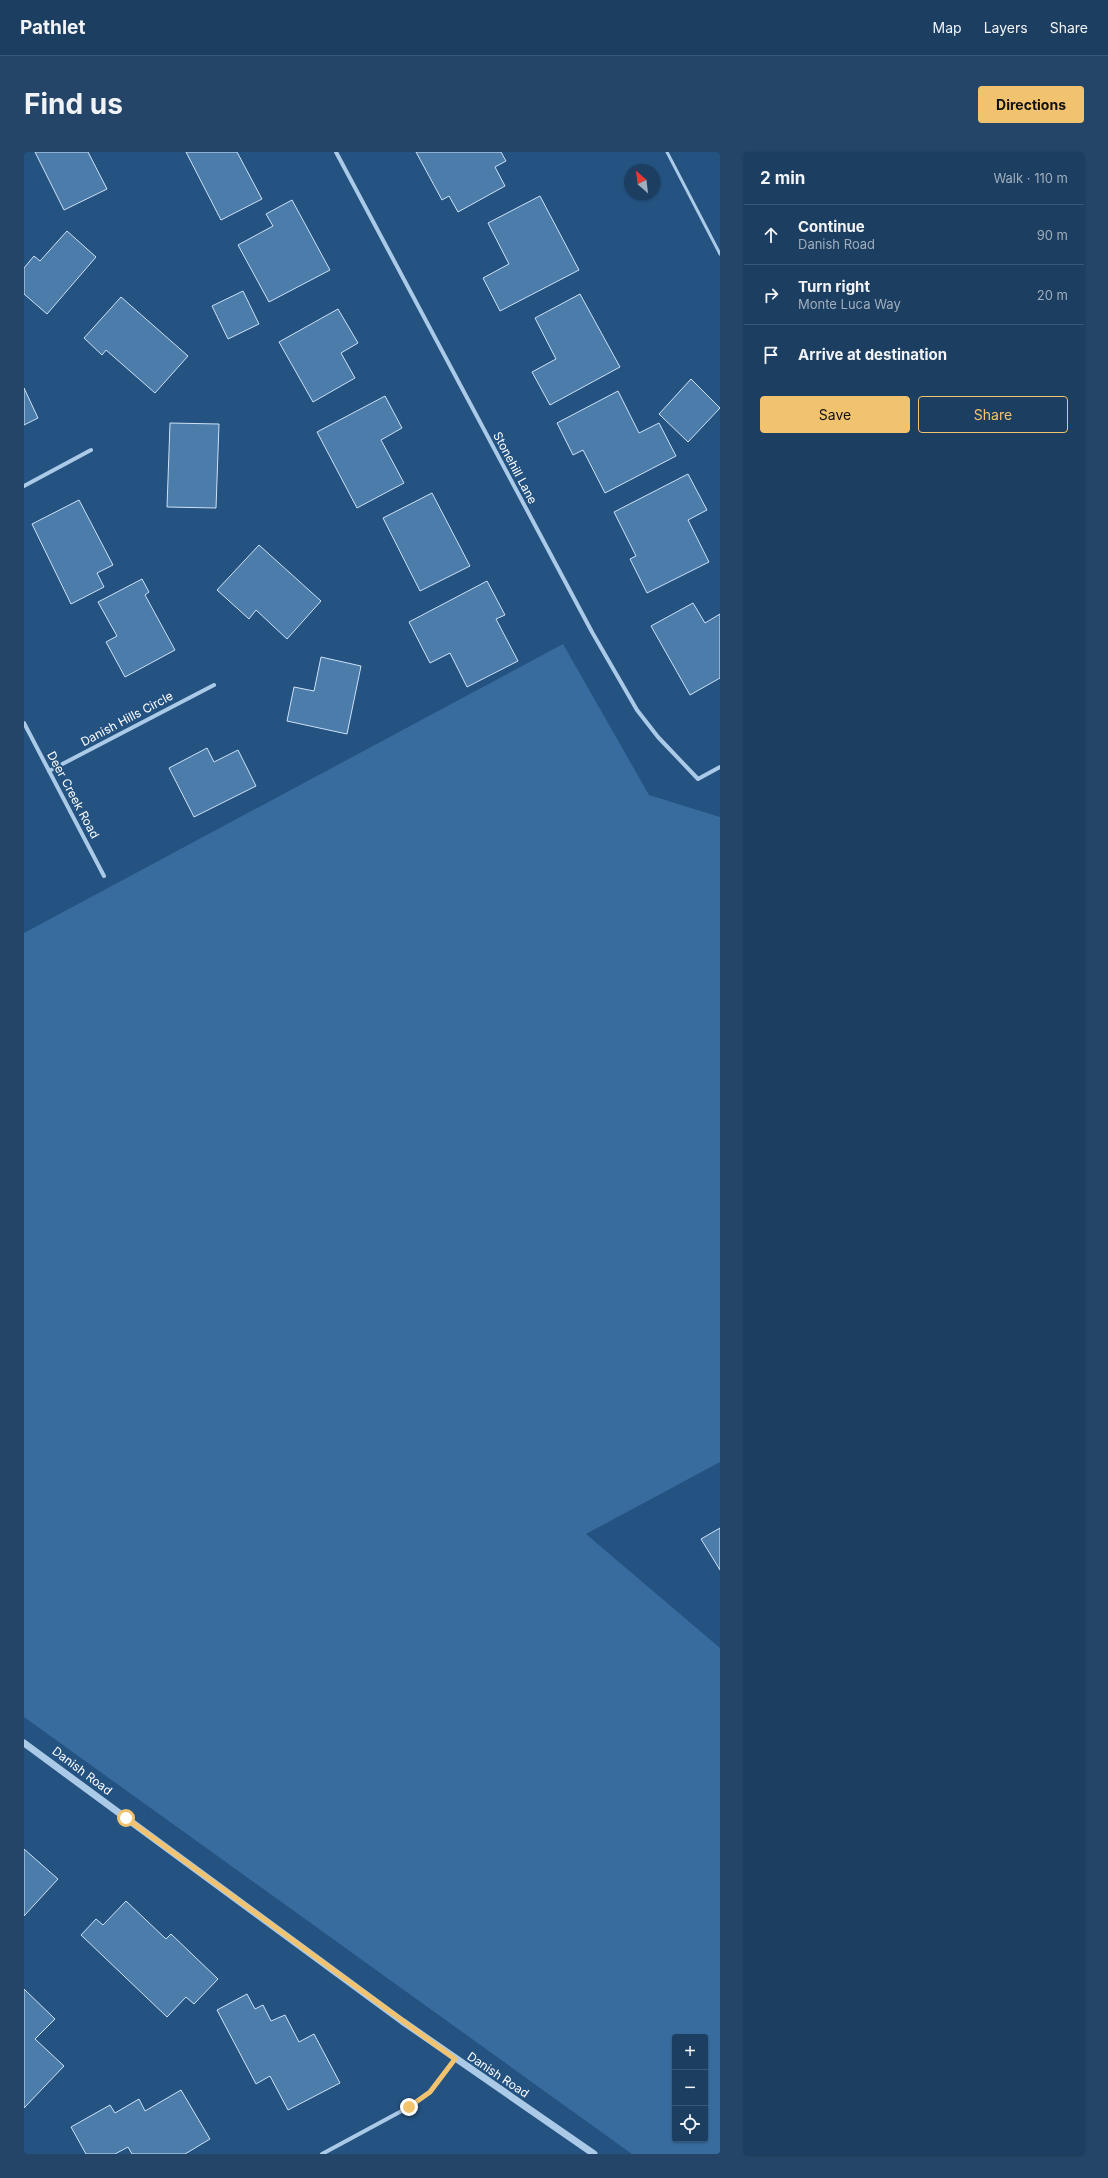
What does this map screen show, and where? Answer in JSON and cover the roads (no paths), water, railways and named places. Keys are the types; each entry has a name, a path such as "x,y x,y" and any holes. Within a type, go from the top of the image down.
{"street":[{"name":"Stonehill Lane","path":"336,152 596,638 637,710 658,737 698,779 720,767"},
{"path":"24,486 92,450"},
{"name":"Danish Hills Circle","path":"49,771 214,685"},
{"name":"Deer Creek Road","path":"24,723 104,876"},
{"name":"Danish Road","path":"24,1743 455,2059 594,2154"},
{"path":"322,2154 414,2104 430,2092 455,2059"}],"lane":[{"path":"667,152 720,254"}]}
